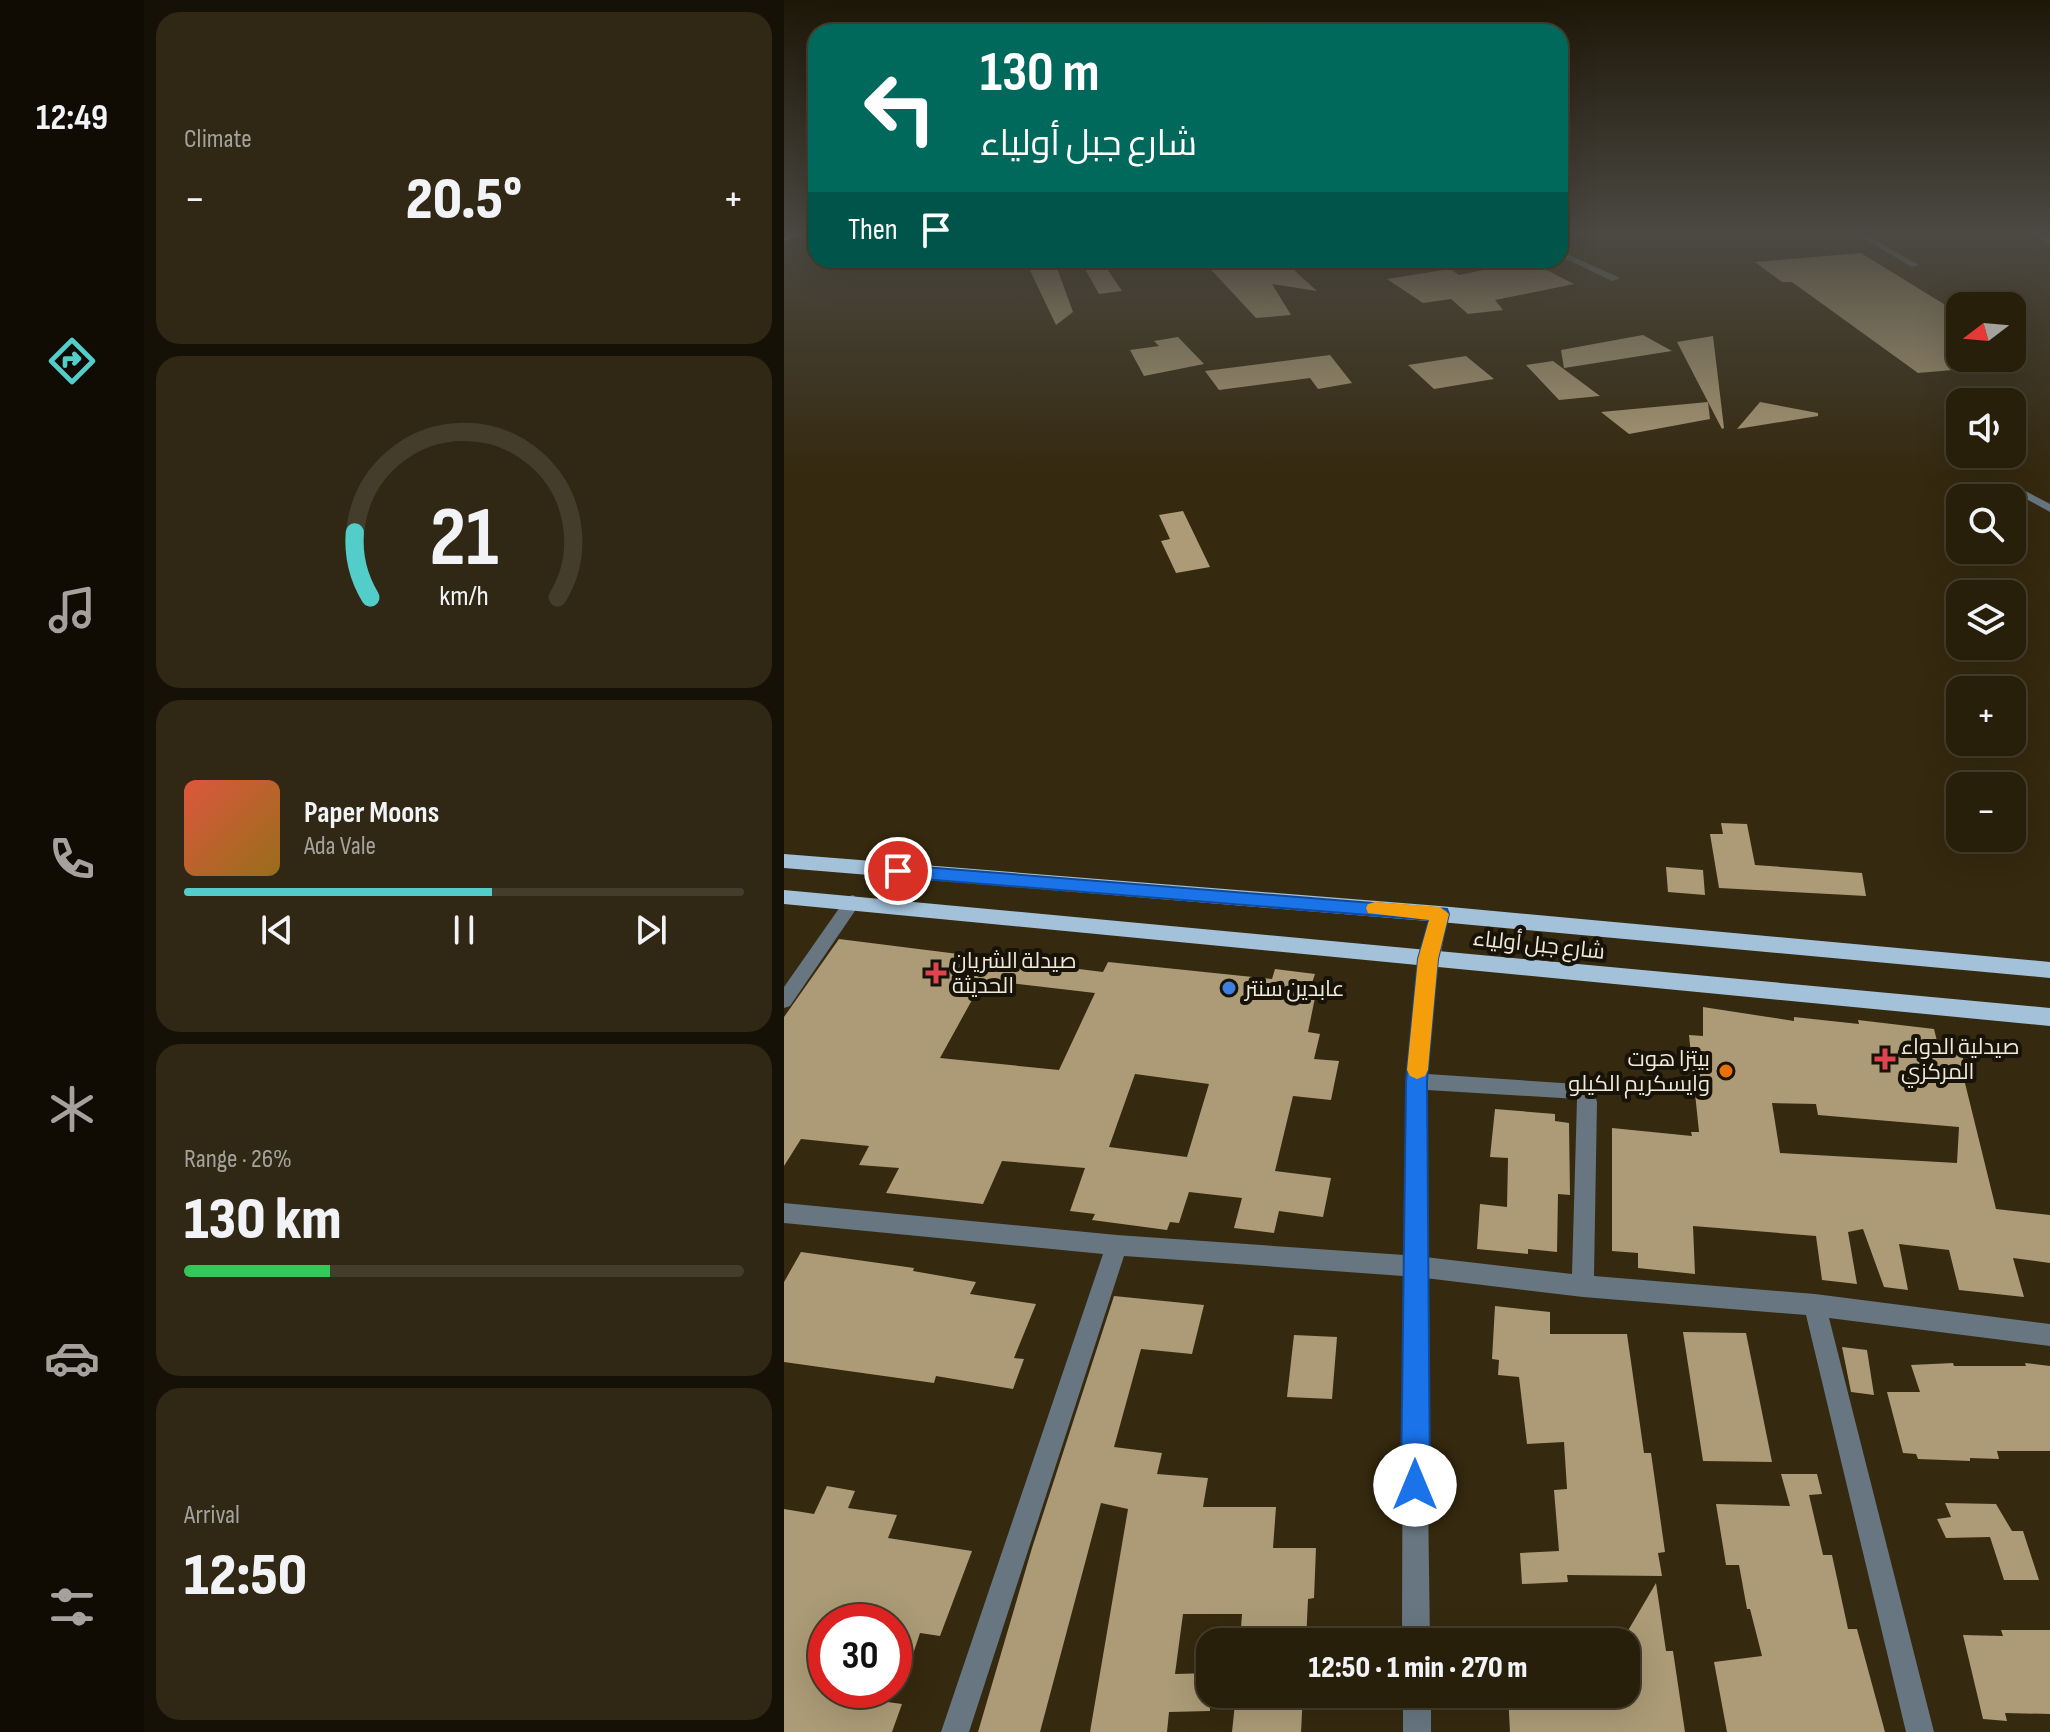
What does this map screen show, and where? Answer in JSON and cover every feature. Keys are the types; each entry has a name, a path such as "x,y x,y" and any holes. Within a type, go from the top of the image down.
{"main road":[{"name":"شارع جبل أولياء","path":"784,861 1440,914 2050,970"},
{"name":"شارع جبل أولياء","path":"784,897 853,901 2050,1017"}],"street":[{"path":"2026,495 2050,509"},
{"path":"784,1001 853,901"},
{"path":"1416,1628 1414,1266 1417,1081 1428,959 1440,914"},
{"path":"1417,1081 1585,1091 1583,1286"},
{"path":"784,1213 1117,1245 1414,1266 1583,1286 1815,1305 2050,1335"},
{"path":"955,1732 1117,1245"},
{"path":"1815,1305 1920,1732"},
{"path":"1417,1708 1417,1732"}],"building":[{"path":"1050,313 1072,313 1056,325"},
{"path":"1251,313 1291,315 1256,318"},
{"path":"1835,313 1946,313 1946,371 1918,373"},
{"path":"1643,335 1672,351 1564,368 1561,350"},
{"path":"1713,336 1724,428 1722,429 1677,342"},
{"path":"1178,337 1204,364 1144,376 1130,350 1159,346 1154,341"},
{"path":"1330,355 1352,383 1318,389 1310,378 1219,390 1205,371"},
{"path":"1466,356 1494,379 1434,389 1408,365"},
{"path":"1553,361 1600,396 1559,400 1526,365"},
{"path":"1708,402 1710,419 1629,434 1601,412"},
{"path":"1760,402 1818,413 1818,416 1737,429"},
{"path":"1183,511 1210,567 1176,573 1161,541 1170,539 1159,515"},
{"path":"1721,823 1747,824 1755,865 1862,873 1866,896 1719,888 1710,834 1723,834"},
{"path":"1666,867 1703,870 1705,895 1668,892"},
{"path":"839,939 1103,972 1108,962 1272,979 1275,969 1315,974 1312,983 1318,983 1308,1032 1320,1034 1314,1059 1339,1061 1331,1100 1293,1096 1275,1171 1331,1178 1323,1217 1279,1211 1274,1233 1234,1228 1242,1198 1189,1192 1179,1223 1170,1222 1167,1230 1092,1220 1095,1214 1070,1211 1085,1168 1002,1161 983,1204 886,1193 899,1168 859,1165 869,1146 801,1139 784,1166 784,1017","holes":["983,980 1095,993 1059,1070 940,1058","1135,1074 1209,1084 1187,1157 1109,1147"]},
{"path":"1703,1007 1794,1021 1794,1017 1859,1024 1858,1020 1934,1029 1939,1049 1962,1053 1966,1075 1963,1075 1996,1209 2050,1215 2050,1263 2013,1258 2024,1297 1959,1290 1949,1250 1899,1244 1908,1290 1884,1287 1863,1229 1848,1232 1857,1284 1822,1280 1816,1236 1693,1226 1695,1274 1638,1268 1638,1253 1612,1251 1612,1128 1692,1136 1691,1132 1699,1132 1689,1035 1703,1036","holes":["1772,1103 1816,1104 1818,1115 1959,1127 1957,1163 1780,1153"]},
{"path":"1495,1109 1555,1114 1555,1121 1569,1123 1570,1195 1558,1194 1557,1252 1528,1249 1528,1254 1477,1249 1480,1204 1507,1207 1508,1158 1490,1157"},
{"path":"801,1252 914,1268 913,1271 976,1282 970,1294 1036,1304 1014,1358 1024,1359 1013,1389 936,1376 934,1383 784,1362 784,1282"},
{"path":"1114,1296 1204,1305 1192,1354 1141,1349 1114,1447 1162,1453 1157,1474 1208,1478 1203,1507 1276,1507 1273,1548 1316,1548 1314,1598 1308,1599 1307,1628 1241,1628 1242,1614 1183,1614 1175,1674 1196,1673 1196,1708 1210,1708 1210,1711 1169,1712 1167,1732 1090,1732 1128,1509 1101,1503 1040,1732 978,1732 1032,1548"},
{"path":"1495,1306 1550,1312 1550,1334 1627,1334 1644,1453 1651,1453 1665,1552 1658,1553 1662,1576 1567,1575 1568,1582 1522,1584 1520,1553 1559,1551 1554,1490 1567,1489 1564,1442 1527,1444 1519,1377 1498,1375 1499,1360 1492,1359"},
{"path":"1683,1332 1746,1333 1772,1462 1703,1461"},
{"path":"1294,1335 1337,1337 1332,1399 1287,1397"},
{"path":"1842,1347 1867,1350 1874,1395 1851,1392"},
{"path":"1953,1363 1954,1366 2026,1366 2025,1363 2050,1366 2050,1451 1997,1451 1999,1459 1970,1458 1970,1461 1918,1459 1916,1454 1903,1453 1887,1392 1920,1392 1911,1365"},
{"path":"1781,1474 1817,1474 1822,1494 1809,1495 1823,1555 1832,1555 1848,1629 1857,1629 1885,1732 1727,1732 1714,1662 1762,1656 1750,1609 1747,1609 1739,1565 1726,1565 1716,1504 1790,1506"},
{"path":"827,1486 855,1491 848,1508 897,1515 888,1538 972,1551 940,1636 920,1633 912,1657 912,1604 808,1604 808,1708 901,1708 892,1732 784,1732 784,1509 814,1514"},
{"path":"1945,1503 1996,1504 2012,1531 2023,1531 2039,1580 2004,1580 1990,1537 1946,1538 1937,1519 1951,1517"},
{"path":"1656,1583 1666,1651 1673,1651 1685,1732 1510,1732 1509,1708 1640,1708 1640,1628 1630,1628"},
{"path":"2001,1630 2050,1630 2050,1714 2005,1713 2007,1721 1983,1719 1963,1635 2003,1636"},
{"path":"1235,1708 1302,1708 1301,1732 1232,1732"}],"slow traffic":[{"path":"1375,908 1440,914 1428,959 1417,1070"}],"place":[{"name":"صيدلة الشريان الحديثة","path":"936,973"},
{"name":"عابدين سنتر","path":"1229,988"},
{"name":"صيدلية الدواء المركزي","path":"1885,1059"},
{"name":"بيتزا هوت وايسكريم الكيلو","path":"1726,1071"}],"route":[{"path":"898,871 1440,914 1428,959 1417,1081 1415,1485"}]}
